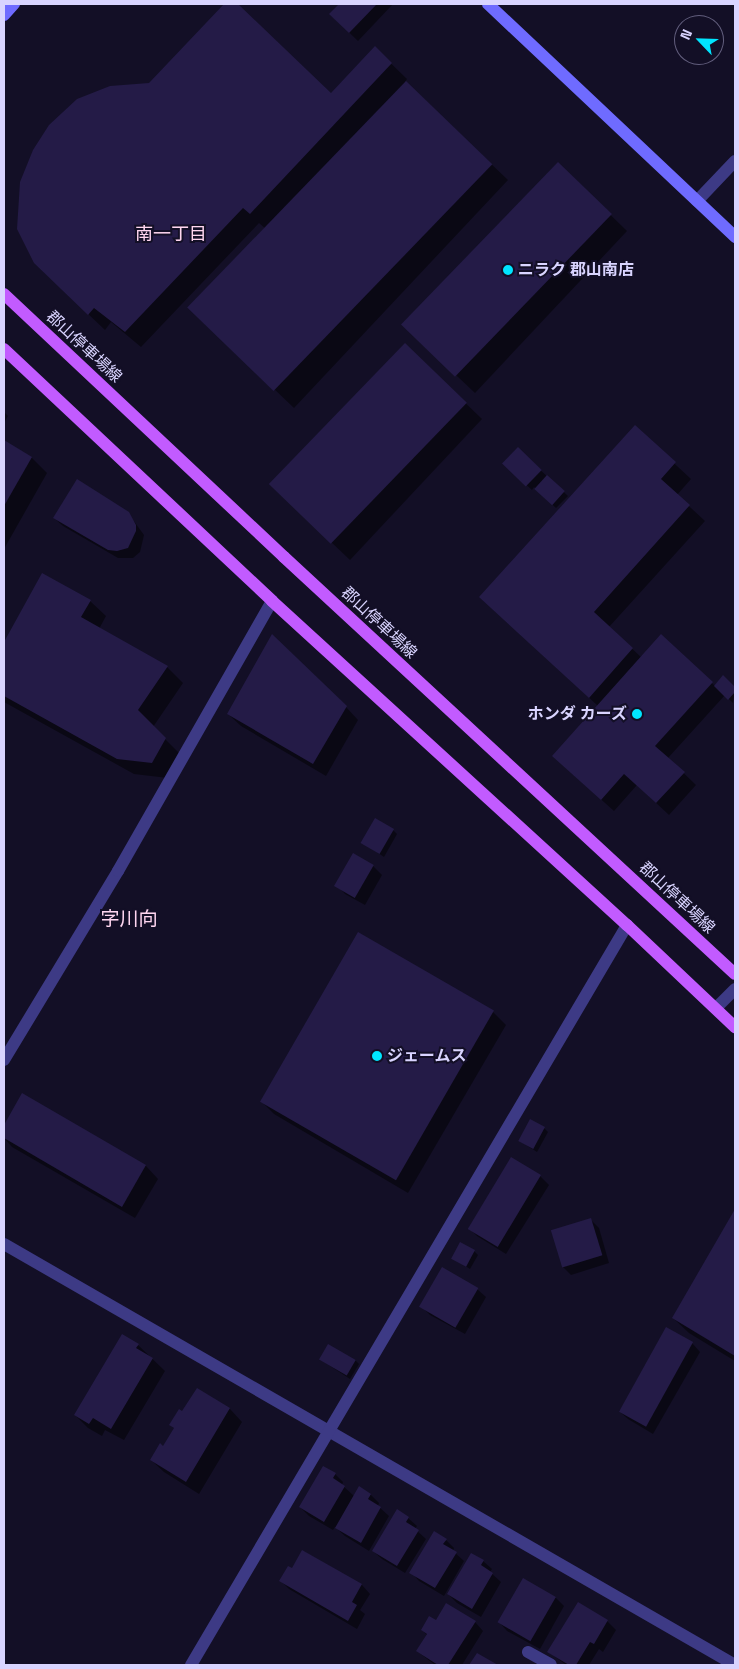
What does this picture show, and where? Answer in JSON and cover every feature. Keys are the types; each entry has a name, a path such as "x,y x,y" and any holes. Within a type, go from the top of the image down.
{"main road":[{"name":"郡山停車場線","path":"4,294 284,557 735,974"},
{"path":"4,348 272,601 627,925 735,1027"}],"street":[{"path":"4,15 14,4"},
{"path":"488,4 735,237"},
{"path":"697,202 735,161"},
{"path":"4,1060 118,871 272,601"},
{"path":"191,1665 627,925"},
{"path":"716,1008 735,989"},
{"path":"4,1244 735,1665"},
{"path":"528,1652 551,1665"}],"building":[{"path":"224,4 238,4 331,93 375,46 392,63 250,214 243,208 125,332 94,308 88,315 34,263 17,229 20,182 33,150 49,125 77,99 110,86 149,83"},
{"path":"339,4 377,4 349,33 329,14"},
{"path":"406,81 492,164 274,391 187,308"},
{"name":"ニラク 郡山南店","path":"558,162 612,214 455,377 401,325"},
{"path":"405,343 467,403 331,544 269,484"},
{"path":"635,425 676,462 661,479 690,505 594,612 633,648 589,698 479,597"},
{"path":"4,440 32,457 4,506"},
{"path":"518,447 542,470 526,486 502,464"},
{"path":"547,475 565,491 552,505 534,489"},
{"path":"77,479 129,512 136,525 136,531 128,548 117,551 108,550 53,518"},
{"path":"42,573 91,600 81,617 168,666 138,710 166,738 152,763 117,759 4,696 4,642"},
{"path":"272,634 347,706 313,764 227,714"},
{"name":"ホンダ カーズ","path":"661,634 713,682 655,746 685,772 656,803 624,774 601,800 552,756"},
{"path":"723,675 735,687 735,692 728,700 714,686"},
{"path":"375,818 394,829 380,854 360,843"},
{"path":"353,853 374,865 355,898 334,886"},
{"name":"ジェームス","path":"358,932 494,1010 396,1180 260,1102"},
{"path":"22,1093 146,1165 122,1207 4,1138 4,1125"},
{"path":"530,1119 545,1127 533,1149 518,1141"},
{"path":"511,1157 541,1175 498,1247 468,1229"},
{"path":"735,1209 735,1356 672,1318"},
{"path":"591,1218 602,1255 562,1268 551,1230"},
{"path":"460,1242 475,1250 466,1267 451,1259"},
{"path":"442,1267 478,1288 455,1328 419,1307"},
{"path":"666,1327 693,1342 646,1427 619,1412"},
{"path":"122,1334 139,1344 136,1348 153,1358 111,1429 93,1418 89,1424 74,1415"},
{"path":"328,1344 356,1360 347,1376 319,1360"},
{"path":"197,1388 230,1408 186,1482 150,1460 160,1443 163,1446 174,1428 169,1425 179,1409 182,1411"},
{"path":"323,1466 336,1473 333,1478 345,1486 324,1522 299,1507"},
{"path":"359,1486 371,1494 368,1499 381,1507 361,1543 335,1528"},
{"path":"397,1509 409,1517 406,1522 419,1530 397,1566 372,1551"},
{"path":"434,1531 447,1539 443,1544 457,1552 435,1588 409,1573"},
{"path":"302,1550 362,1584 352,1602 357,1605 348,1621 279,1581 288,1566 292,1568"},
{"path":"471,1553 484,1560 481,1565 493,1573 472,1609 447,1594"},
{"path":"523,1578 556,1597 530,1641 497,1622"},
{"path":"578,1602 608,1620 594,1644 590,1642 576,1665 569,1665 547,1652"},
{"path":"446,1603 476,1621 448,1665 438,1665 416,1651 427,1634 421,1630 429,1616 436,1620"},
{"path":"477,1653 498,1665 469,1665"}],"place":[{"name":"ニラク 郡山南店","path":"508,270"},
{"name":"ホンダ カーズ","path":"637,714"},
{"name":"ジェームス","path":"377,1056"}],"district":[{"name":"南一丁目","path":"171,234"},
{"name":"字川向","path":"129,919"}]}
